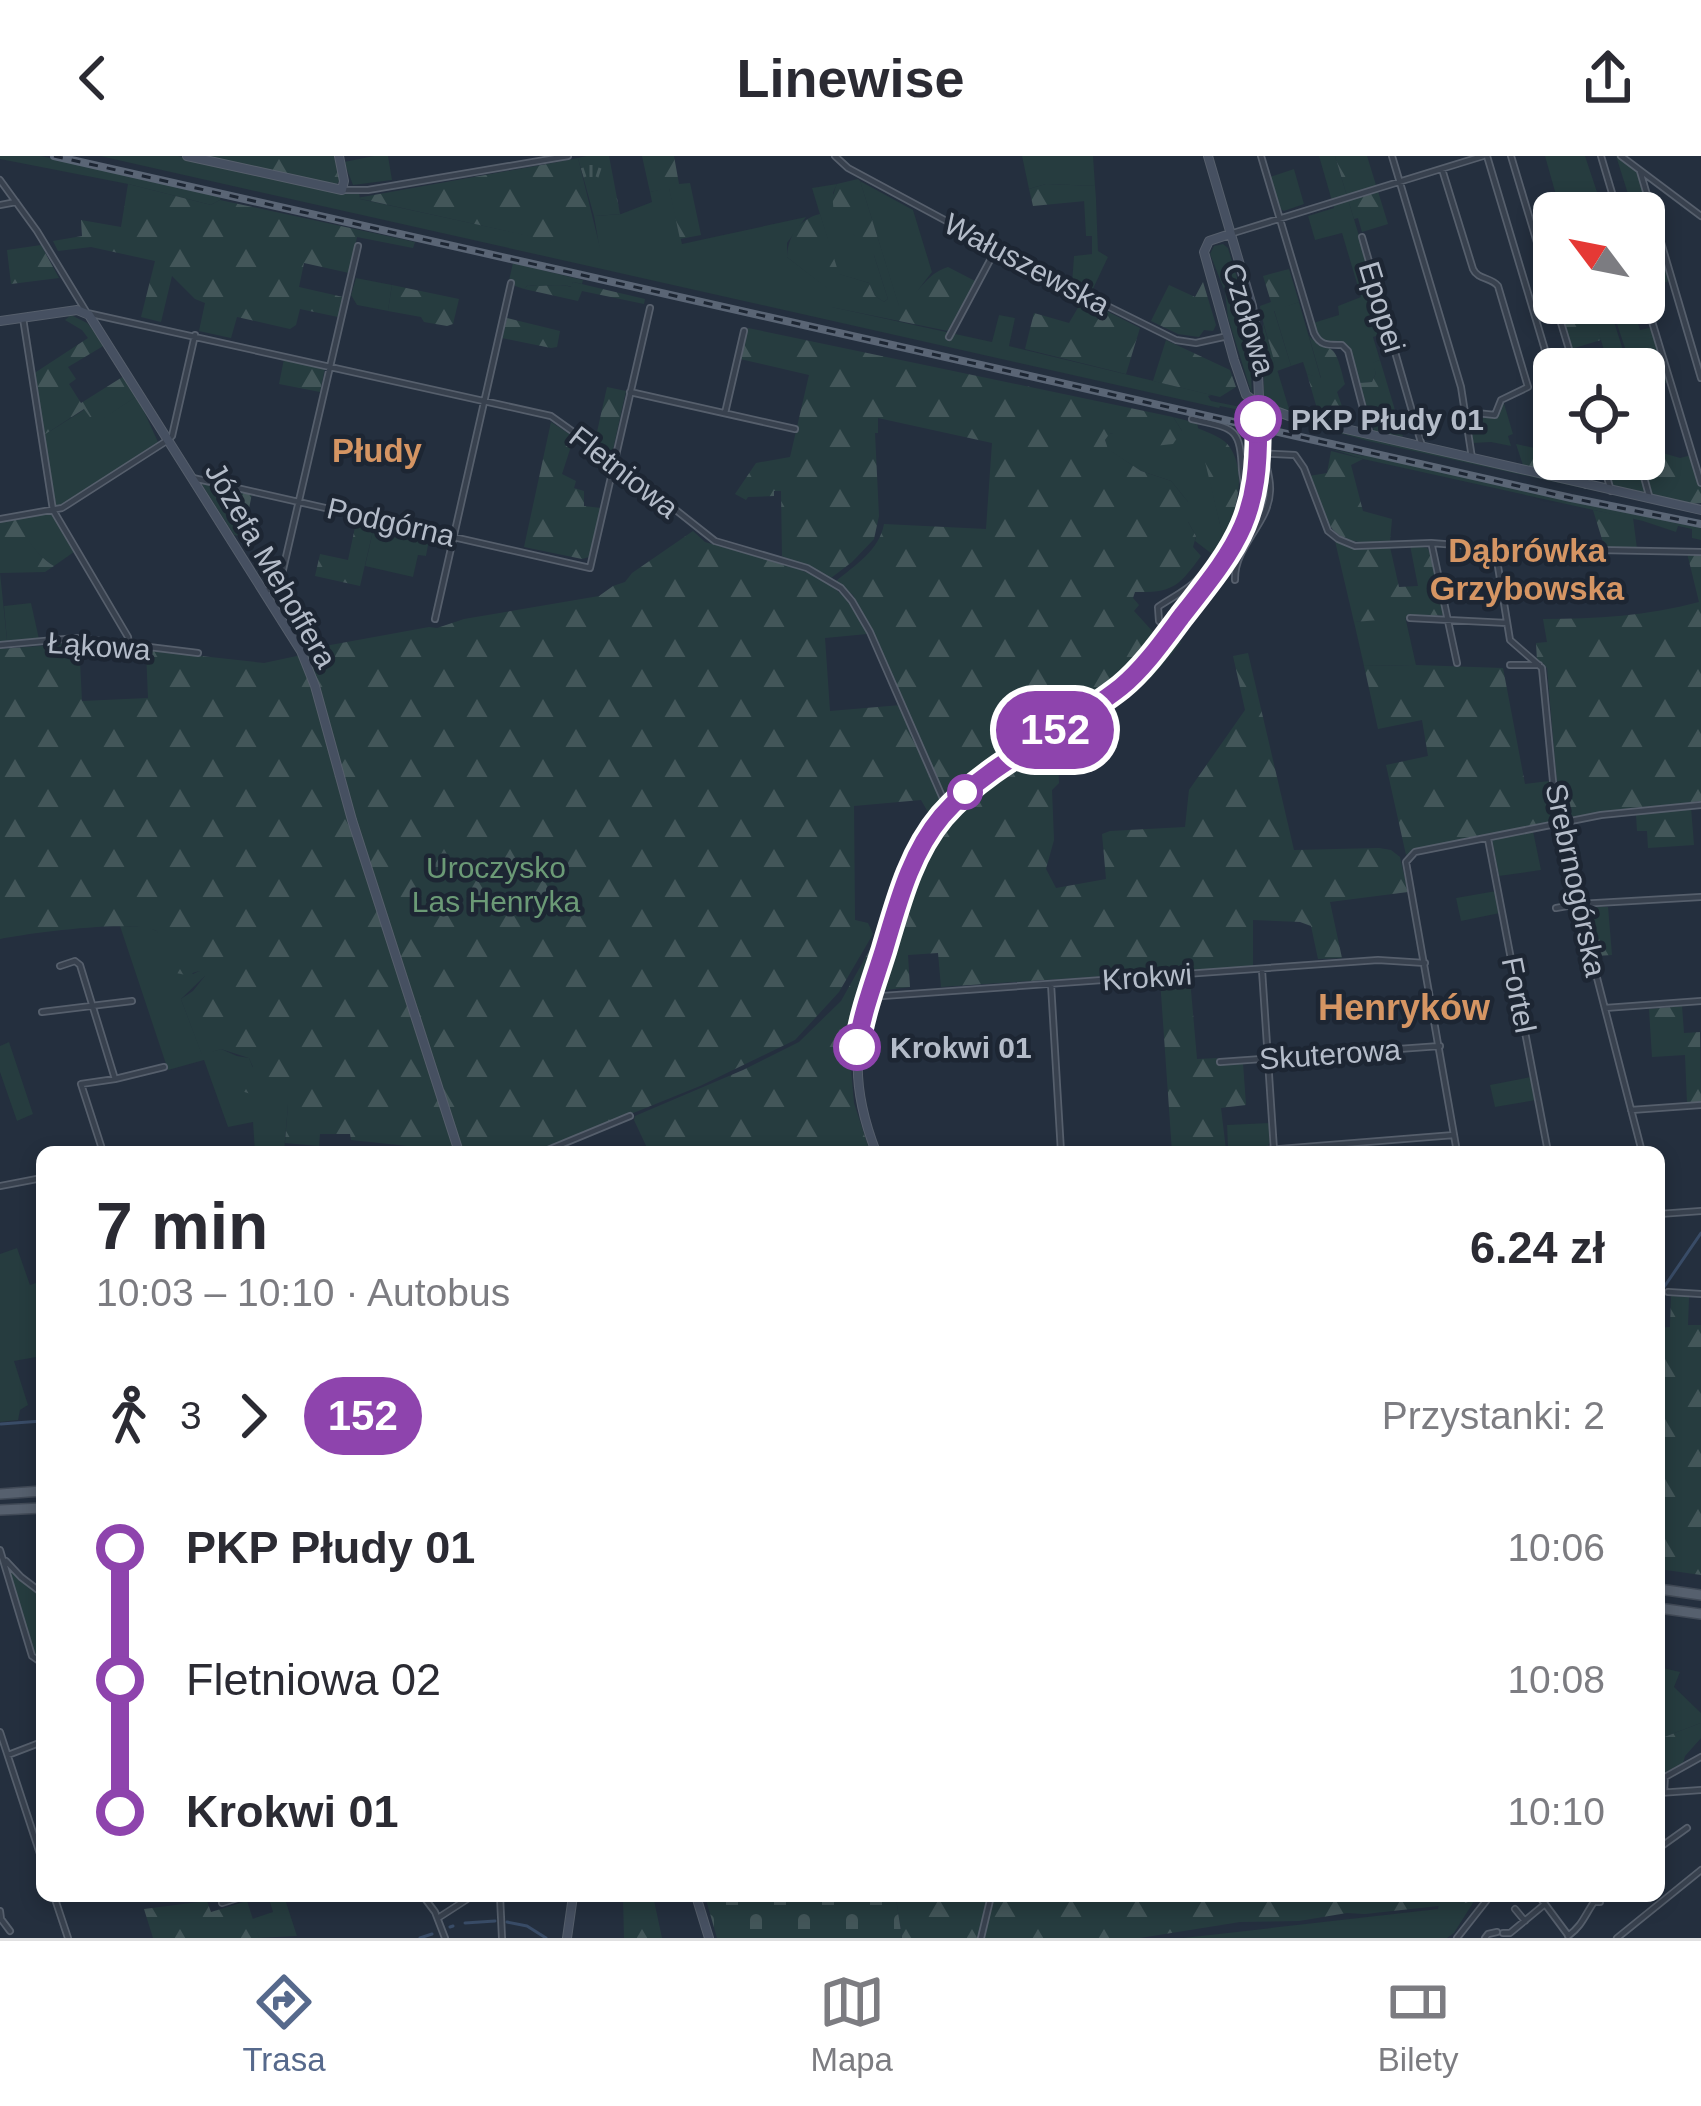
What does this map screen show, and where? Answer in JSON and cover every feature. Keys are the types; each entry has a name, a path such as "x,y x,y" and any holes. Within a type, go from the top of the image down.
{"main road":[{"path":"0,1494 36,1491"},
{"path":"0,1510 36,1508"},
{"path":"1665,1590 1701,1595"},
{"path":"1665,1609 1701,1614"}],"street":[{"path":"188,156 342,190 368,190 568,156"},
{"path":"338,156 342,190"},
{"path":"502,156 504,167"},
{"name":"Wałuszewska","path":"835,156 848,168 996,249 1176,340 1200,343 1228,336"},
{"path":"874,1146 857,1082 858,1040 911,867 927,836 988,772 1120,687 1227,559 1244,526 1258,475 1256,332 1208,156"},
{"path":"1261,156 1313,333 1324,345 1348,350 1370,435"},
{"path":"1392,156 1467,412 1472,458"},
{"path":"1230,234 1459,160 1485,156 1544,348"},
{"path":"1510,156 1533,230"},
{"path":"1601,156 1612,192"},
{"path":"1621,156 1701,216"},
{"path":"1442,169 1473,269 1498,286 1528,387 1501,400 1495,415 1467,412"},
{"path":"1640,171 1701,378"},
{"name":"Józefa Mehoffera","path":"0,180 301,652 458,1146"},
{"path":"0,205 16,202"},
{"name":"Czołowa","path":"1230,234 1209,241 1204,250 1238,375 1250,399 1278,413 1701,510"},
{"name":"Epopei","path":"1362,237 1422,446"},
{"path":"265,592 280,580 358,246"},
{"path":"949,337 996,249"},
{"path":"435,619 512,283"},
{"path":"614,461 650,308"},
{"path":"0,321 75,310 87,313"},
{"name":"Fletniowa","path":"87,313 551,416 715,541 807,568 846,593 870,632 947,810"},
{"path":"23,318 53,510 129,644"},
{"path":"1653,324 1701,483"},
{"path":"725,413 744,331"},
{"path":"0,519 62,508 168,440 195,335"},
{"path":"630,392 795,429"},
{"path":"1171,630 1159,621 1158,607 1198,579 1228,538 1245,497 1244,458 1237,435 1192,418"},
{"path":"1244,458 1263,452 1289,453 1299,459 1328,530 1338,539 1364,547 1431,543 1701,552"},
{"path":"1235,580 1238,558 1269,499 1263,452"},
{"name":"Podgórna","path":"193,478 590,568 614,461"},
{"path":"1585,480 1586,484"},
{"path":"1608,480 1611,491"},
{"path":"1646,480 1650,500"},
{"path":"1431,543 1457,663"},
{"name":"Srebrnogórska","path":"1495,548 1513,644 1542,668 1557,824 1640,1146"},
{"path":"1410,618 1507,623"},
{"name":"Łąkowa","path":"0,645 76,638 198,653"},
{"path":"1510,664 1539,665"},
{"path":"1456,1146 1408,857 1601,815 1701,805"},
{"name":"Fortel","path":"1488,838 1547,1146"},
{"path":"1556,908 1701,897"},
{"name":"Krokwi","path":"869,997 1398,960 1425,963"},
{"path":"60,966 78,962 115,1079"},
{"path":"1262,969 1274,1146"},
{"path":"1051,984 1060,1146"},
{"path":"41,1012 132,1001"},
{"path":"1605,1008 1701,1001"},
{"name":"Skuterowa","path":"1220,1061 1439,1046"},
{"path":"101,1146 81,1084 164,1067"},
{"path":"1631,1109 1701,1106"},
{"path":"558,1146 630,1116"},
{"path":"1322,1146 1454,1135"},
{"path":"0,1186 36,1179"},
{"path":"1665,1214 1701,1211"},
{"path":"1669,1292 1701,1294"},
{"path":"1,1554 36,1587"},
{"path":"1,1554 36,1659"},
{"path":"0,1732 36,1834"},
{"path":"8,1755 36,1744"},
{"path":"1665,1777 1701,1756"},
{"path":"1665,1793 1701,1790"},
{"path":"1665,1844 1687,1828"},
{"path":"1665,1899 1701,1870"},
{"path":"55,1902 68,1938"},
{"path":"426,1902 445,1938"},
{"path":"438,1918 463,1902"},
{"path":"500,1902 502,1938"},
{"path":"568,1938 571,1902"},
{"path":"698,1902 709,1938"},
{"path":"981,1938 990,1902"},
{"path":"1457,1938 1485,1902"},
{"path":"1485,1938 1510,1933 1545,1904 1569,1937 1582,1926 1594,1902"},
{"path":"1617,1938 1661,1902"},
{"path":"1515,1909 1524,1924"},
{"path":"0,1917 10,1931"},
{"path":"63,1923 72,1920"}],"green space":[{"path":"0,156 41,156 221,196 211,205"},
{"path":"100,156 178,156 337,192 359,192 360,199 600,251 594,216 621,214 652,202 650,192 669,187 682,244 806,217 787,243 787,257 828,288 832,307 992,342 999,315 1015,318 1009,346 1212,395 1208,396 1211,401 1241,407 1219,408"},
{"path":"200,156 335,156 340,180 336,185"},
{"path":"388,156 392,180 353,185 344,162"},
{"path":"609,156 620,214 594,216 578,158"},
{"path":"642,156 674,156 679,184 690,183 701,235 680,239 669,188 650,192"},
{"path":"1022,156 1093,156 1095,186 1046,184 1029,189"},
{"path":"1319,156 1335,156 1388,332 1373,337 1380,360 1373,363 1372,382 1359,383 1345,343 1317,337 1313,323 1339,315 1338,306 1361,297 1342,233 1315,240 1308,216 1334,208"},
{"path":"1335,156 1367,156 1388,224 1362,232"},
{"path":"1545,156 1585,156 1597,192 1555,192"},
{"path":"1616,156 1638,171 1644,192 1627,192"},
{"path":"578,158 601,252 357,198 558,162"},
{"path":"1294,169 1304,204 1284,211 1270,177"},
{"path":"858,179 899,306 948,267 975,281 948,331 831,307 827,288 787,257 796,230 820,214 839,274 869,283 875,296 884,302 888,299 874,255 858,249 833,206 837,184"},
{"path":"860,181 913,210 932,272 899,307"},
{"path":"128,184 211,205 220,200 415,242 413,248 357,237 349,273 304,263 299,287 343,297 338,317 300,309 290,329 237,317 231,338 199,331 205,303 172,276 161,322 141,317 155,261 91,247 58,251 53,241 82,236 81,220 121,227"},
{"path":"837,184 833,193 854,235 874,255 888,299 884,302 869,283 838,274 812,188"},
{"path":"1046,184 1095,186 1096,200 1033,206 1029,189"},
{"path":"1084,200 1096,200 1098,251 1108,257 1091,293 1072,283 1074,256 1092,254"},
{"path":"1223,244 1248,314 1252,395 1210,254 1214,246"},
{"path":"41,245 59,278 11,284 7,250"},
{"path":"513,263 583,280 582,284 528,285 524,289 509,280"},
{"path":"1289,269 1299,302 1274,311 1291,366 1277,371 1261,314 1260,306 1271,302 1263,276"},
{"path":"356,278 392,285 388,311 357,305 351,295"},
{"path":"573,282 645,299 644,304 582,291 578,301 524,289 528,285 571,287"},
{"path":"1203,282 1216,325 1213,331 1204,330 1199,337 1178,334 1151,321 1169,285 1195,297"},
{"path":"392,285 459,299 453,324 424,322 421,317 388,311"},
{"path":"1083,299 1140,328 1126,374 1025,349 1034,313 1069,323"},
{"path":"1299,302 1321,379 1307,374 1303,362 1291,366 1274,310"},
{"path":"71,315 87,323 105,345 68,367 76,379 69,384 81,403 124,376 137,396 95,424 84,409 44,435 33,374 88,338 65,320"},
{"path":"507,318 560,331 557,347 502,338"},
{"path":"1263,323 1290,412 1264,401"},
{"path":"1563,324 1596,324 1601,340 1571,348"},
{"path":"1596,324 1615,324 1622,348 1603,348"},
{"path":"1617,324 1638,324 1640,330 1653,327 1659,348 1625,348"},
{"path":"748,328 1173,417 1182,431 1173,444 1154,446 1110,433 1105,440 1108,449 1141,471 1171,481 1188,502 1188,522 1196,536 1193,547 1201,556 1174,586 1135,592 1133,598 1139,605 1134,611 1155,634 1110,684 1020,741 946,800 875,638 853,595 835,582 872,550 884,524 986,529 992,443 878,418 879,516 874,539 831,578 782,556 781,491 746,500 735,494 756,463 790,457 809,375 740,359"},
{"path":"1309,336 1332,350 1340,366 1345,384 1337,392 1344,412 1333,415 1335,423 1320,419 1307,374 1321,378"},
{"path":"1166,340 1230,370 1236,387 1220,397 1153,381"},
{"path":"284,359 325,368 320,392 279,384"},
{"path":"1380,360 1403,437 1374,431 1369,421 1359,383 1372,382 1376,373 1372,363"},
{"path":"607,387 626,391 612,454 595,441"},
{"path":"137,396 158,442 56,506 44,435 85,409 95,423"},
{"path":"1503,400 1513,434 1508,436 1511,446 1473,443 1470,415 1496,416"},
{"path":"1173,417 1197,423 1223,537 1212,554 1195,541 1188,502 1171,481 1141,471 1107,449 1109,433 1182,431"},
{"path":"1286,418 1533,477 1368,441"},
{"path":"551,422 574,437 562,474 576,481 574,488 584,491 584,506 601,508 589,557 582,559 524,547"},
{"path":"1197,428 1224,441 1236,460 1238,494 1223,537"},
{"path":"1516,444 1533,448 1533,470 1524,468"},
{"path":"1331,449 1701,528 1701,540 1692,538 1692,529 1678,526 1676,532"},
{"path":"1331,451 1363,459 1351,465 1363,511 1392,519 1390,542 1342,537 1327,521 1309,476 1327,473"},
{"path":"1665,454 1692,455 1701,503 1652,496 1647,480 1665,480"},
{"path":"1546,480 1554,480 1701,514"},
{"path":"1610,480 1644,480 1648,494 1612,486"},
{"path":"201,483 252,494 243,537 234,535"},
{"path":"1593,510 1633,518 1637,549 1605,549"},
{"path":"52,513 74,552 54,566 36,551 17,519"},
{"path":"357,518 375,522 360,586 315,576 320,554 348,560"},
{"path":"17,519 36,551 54,566 45,572 0,573 0,522"},
{"path":"375,522 430,535 426,556 418,555 413,577 365,566"},
{"name":"Uroczysko Las Henryka","path":"693,531 705,542 825,580 850,602 867,634 825,638 830,711 901,705 943,808 932,819 921,800 854,806 855,920 868,923 873,934 839,992 795,1040 700,1086 552,1146 408,1146 351,1140 350,1134 320,1134 319,1146 285,1143 288,1105 238,1090 241,1074 253,1067 249,1058 221,1049 202,1055 181,999 205,976 199,971 171,972 157,931 105,927 0,939 0,649 79,643 82,701 148,698 146,650 264,663 306,654 292,626 296,624 314,648 599,596"},
{"path":"1335,541 1353,548 1390,547 1399,587 1418,586 1410,545 1427,548 1443,615 1354,622"},
{"path":"1687,553 1701,554 1701,801 1560,819 1547,668 1537,661 1536,643 1547,642 1543,619 1622,616 1699,602"},
{"path":"0,573 7,641 0,642"},
{"path":"31,603 39,639 7,641 4,606"},
{"path":"1405,616 1416,665 1364,666 1354,622"},
{"path":"1175,639 1181,643 1150,679 1097,719 1091,715 1126,689"},
{"path":"1248,653 1294,850 1379,848 1400,857 1408,892 1330,902 1342,958 1318,959 1311,926 1253,920 1253,966 941,987 938,953 908,955 910,987 878,991 906,895 939,828 975,790 1046,744 1058,764 1059,783 1052,790 1054,840 1046,869 1056,888 1106,879 1102,834 1185,827 1189,790 1245,710 1233,656"},
{"path":"1364,666 1503,668 1525,784 1549,781 1555,822 1406,855 1386,765 1428,756 1422,720 1378,729"},
{"path":"1691,808 1694,845 1648,848 1647,831 1637,831 1636,814"},
{"path":"1533,831 1541,870 1499,876 1492,839"},
{"path":"1496,891 1500,913 1461,921 1456,898"},
{"path":"1585,907 1608,907 1612,955 1596,956"},
{"path":"120,926 157,931 193,974 204,973 181,999 202,1054 221,1049 249,1058 288,1105 285,1146 255,1146 253,1122 228,1127 204,1060 168,1070"},
{"path":"877,937 881,940 849,1046 854,1103 868,1146 646,1146 635,1116 799,1042 841,1001"},
{"path":"1160,979 1190,979 1197,1059 1217,1058 1219,1065 1243,1063 1246,1105 1221,1108 1226,1146 1172,1146"},
{"path":"1682,1006 1684,1033 1700,1032 1701,1102 1687,1103 1685,1055 1652,1057 1649,1009"},
{"path":"9,1042 33,1114 17,1121 0,1072 0,1046"},
{"path":"1531,1077 1536,1100 1495,1107 1490,1085"},
{"path":"1269,1123 1271,1141 1268,1146 1228,1146 1227,1125"},
{"path":"17,1248 30,1285 36,1283 36,1357 14,1361 28,1405 20,1410 18,1420 0,1422 0,1254"},
{"path":"1671,1296 1689,1297 1688,1325 1701,1325 1701,1575 1665,1570 1665,1327 1670,1327"},
{"path":"7,1566 36,1591 35,1656"},
{"path":"1665,1668 1680,1672 1674,1687 1701,1713 1701,1723 1665,1737"},
{"path":"1701,1723 1701,1738 1683,1763 1665,1775 1665,1737"},
{"path":"207,1902 211,1912 247,1902 259,1938 153,1938 144,1909"},
{"path":"270,1902 286,1902 297,1936 259,1938 252,1919 273,1912"},
{"path":"623,1902 654,1902 662,1938 624,1938"},
{"path":"707,1902 896,1902 902,1938 717,1938"},
{"path":"897,1902 987,1902 978,1938 902,1938"},
{"path":"992,1902 1468,1902 1299,1921 1240,1922 1140,1938 984,1938"},
{"path":"1473,1902 1447,1938 1183,1938 1438,1909 1439,1904"}],"waterway":[{"path":"1665,1286 1701,1233"},
{"path":"1,1424 36,1421"},
{"path":"465,1923 495,1921"},
{"path":"507,1922 527,1926 546,1938"},
{"path":"420,1938 432,1934"}],"railway":[{"path":"54,156 1701,524"}],"bus line":[{"name":"152","path":"857,1047 864,1010 920,846 967,790 1120,687 1171,630 1227,559 1244,526 1258,475 1258,419"}],"place":[{"name":"PKP Płudy 01","path":"1258,419"},
{"name":"Krokwi 01","path":"857,1047"}],"district":[{"name":"Płudy","path":"377,450"},
{"name":"Dąbrówka Grzybowska","path":"1527,569"},
{"name":"Henryków","path":"1404,1007"}]}
